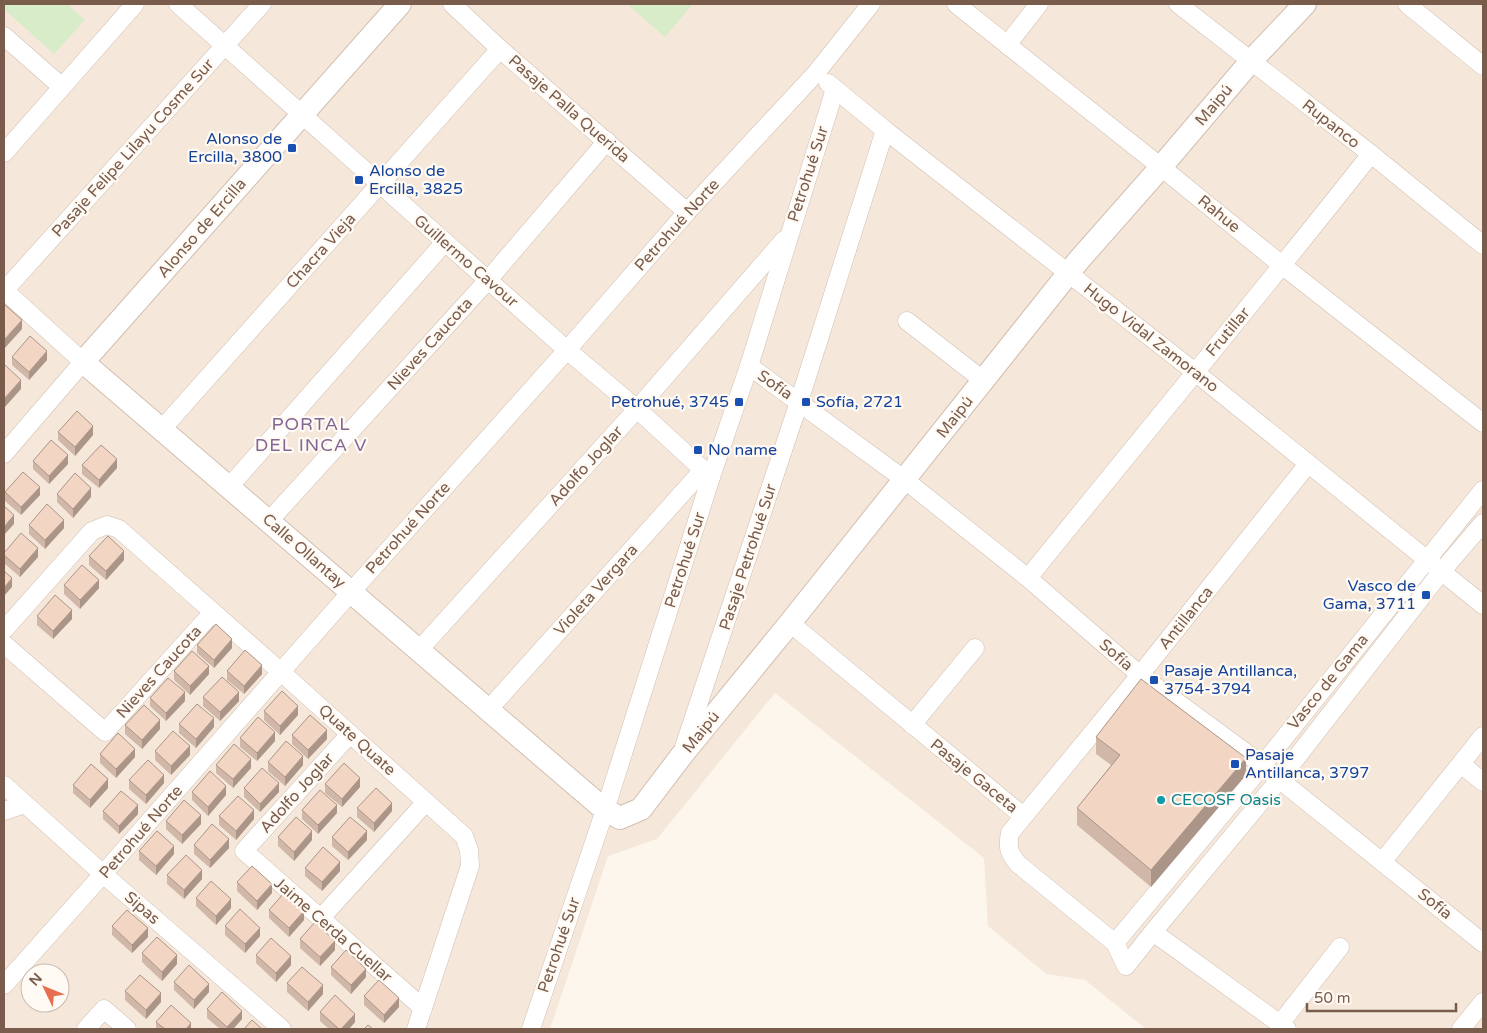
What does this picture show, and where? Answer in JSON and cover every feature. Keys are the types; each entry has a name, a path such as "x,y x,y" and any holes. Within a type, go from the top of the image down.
{"street":[{"path":"4,153 135,4"},
{"name":"Guillermo Cavour","path":"178,4 567,350 637,408 707,474"},
{"name":"Pasaje Felipe Lilayu Cosme Sur","path":"4,291 262,4"},
{"name":"Alonso de Ercilla","path":"4,454 400,4"},
{"name":"Pasaje Palla Querida","path":"452,4 500,49 688,212"},
{"name":"Petrohué Norte","path":"4,985 688,212 816,73 871,4"},
{"name":"Rahue","path":"956,4 1283,266 1483,423"},
{"path":"1007,45 1039,4"},
{"name":"Rupanco","path":"1178,4 1371,154 1483,245"},
{"name":"Maipú","path":"605,810 620,818 641,809 682,755 1070,273 1251,61 1305,4"},
{"path":"1407,4 1481,59"},
{"path":"4,36 62,87"},
{"name":"Chacra Vieja","path":"162,430 500,49"},
{"name":"Hugo Vidal Zamorano","path":"816,73 885,130 1195,372 1483,606"},
{"name":"Petrohué Sur","path":"531,1029 605,810 707,474 749,366 835,89"},
{"name":"Pasaje Petrohué Sur","path":"682,755 799,402 885,130"},
{"name":"Nieves Caucota","path":"269,521 488,280 607,141"},
{"name":"Frutillar","path":"1028,578 1283,266 1371,154"},
{"name":"Adolfo Joglar","path":"419,650 637,408 789,234"},
{"path":"229,487 445,242"},
{"name":"Calle Ollantay","path":"4,291 83,362 605,810"},
{"path":"907,322 984,381"},
{"name":"Sofía","path":"749,366 905,480 1028,578 1140,675 1280,780 1483,943"},
{"name":"Antillanca","path":"1023,816 1140,675 1308,464"},
{"name":"Violeta Vergara","path":"488,710 707,474"},
{"name":"Vasco de Gama","path":"1115,943 1261,766 1483,490"},
{"name":"Vasco de Gama","path":"1126,966 1280,780 1441,572 1483,523"},
{"name":"Quate Quate","path":"4,630 92,531 107,525 119,528 464,836 469,850 470,866 416,1029"},
{"name":"Nieves Caucota","path":"4,644 105,732 213,612"},
{"name":"Pasaje Gaceta","path":"790,623 1023,816 1010,833 1008,843 1010,855 1018,864 1115,943 1126,966"},
{"path":"912,725 975,648"},
{"name":"Adolfo Joglar","path":"244,851 350,734"},
{"path":"1382,862 1483,736"},
{"path":"1461,764 1483,782"},
{"name":"Sipas","path":"4,785 103,874 282,1029"},
{"path":"320,919 426,802"},
{"path":"4,812 25,804"},
{"name":"Jaime Cerda Cuellar","path":"244,851 423,1008"},
{"path":"1153,932 1284,1027 1340,947"},
{"path":"1461,1029 1483,1002"},
{"path":"86,1029 104,1009 127,1029"}],"shaded area":[{"path":"4,4 1483,4 1483,1029 1146,1029 1085,980 1046,974 988,926 984,858 775,693 657,839 608,856 550,1029 4,1029"}],"green space":[{"path":"5,4 67,4 85,20 54,54 4,9"},
{"path":"627,4 693,4 665,37"}],"building":[{"path":"5,305 22,320 4,340 4,307"},
{"path":"30,336 47,351 29,372 12,357"},
{"path":"4,366 21,380 4,399"},
{"path":"77,411 93,426 75,447 58,432"},
{"path":"51,440 68,455 49,476 33,461"},
{"path":"101,445 117,459 99,480 82,465"},
{"path":"23,472 40,487 21,507 5,492"},
{"path":"75,473 91,488 73,509 57,494"},
{"path":"47,504 64,520 45,540 29,525"},
{"path":"4,506 14,515 4,527"},
{"path":"21,533 38,548 20,569 4,553"},
{"path":"108,536 124,551 106,571 89,556"},
{"path":"82,565 99,580 80,600 64,585"},
{"path":"4,571 12,578 4,588"},
{"path":"55,595 72,610 53,631 37,616"},
{"path":"216,624 232,639 214,660 197,645"},
{"path":"245,650 262,665 244,686 227,671"},
{"path":"192,651 209,666 190,686 174,671"},
{"path":"222,677 239,692 220,712 203,697"},
{"path":"168,678 185,692 166,713 150,698"},
{"name":"CECOSF Oasis","path":"1141,679 1246,758 1151,870 1077,808 1120,755 1096,737"},
{"path":"282,691 298,706 280,726 264,711"},
{"path":"197,704 214,718 196,739 179,724"},
{"path":"144,705 160,720 142,740 125,725"},
{"path":"310,715 327,730 308,750 292,735"},
{"path":"258,717 275,732 257,753 240,738"},
{"path":"173,731 190,746 171,766 155,751"},
{"path":"118,733 135,749 116,769 100,754"},
{"path":"286,741 303,756 285,777 268,762"},
{"path":"234,744 251,759 233,779 216,765"},
{"path":"148,760 164,775 146,795 129,780"},
{"path":"344,763 360,778 342,799 325,784"},
{"path":"91,764 108,779 90,800 73,785"},
{"path":"262,768 279,783 260,804 244,788"},
{"path":"210,771 226,786 208,807 192,792"},
{"path":"376,788 392,803 374,823 357,808"},
{"path":"320,790 337,805 318,825 302,810"},
{"path":"121,791 138,805 119,826 103,811"},
{"path":"238,796 254,810 236,831 219,816"},
{"path":"184,800 201,815 182,835 166,821"},
{"path":"296,817 312,831 294,852 278,837"},
{"path":"350,817 367,831 348,852 332,837"},
{"path":"212,824 229,839 210,860 194,845"},
{"path":"157,831 174,846 156,866 139,851"},
{"path":"323,847 340,862 322,882 305,868"},
{"path":"186,855 202,870 184,890 167,875"},
{"path":"252,866 272,884 257,901 237,882"},
{"path":"211,881 231,899 216,916 196,898"},
{"path":"284,893 304,911 289,928 269,910"},
{"path":"240,909 260,928 245,944 225,926"},
{"path":"127,910 148,928 132,945 112,926"},
{"path":"315,922 335,941 320,957 300,939"},
{"path":"157,937 177,955 162,972 142,953"},
{"path":"271,938 291,956 276,973 256,955"},
{"path":"346,950 366,969 351,985 331,967"},
{"path":"189,965 209,984 194,1000 174,982"},
{"path":"302,967 323,985 308,1002 287,983"},
{"path":"140,975 161,993 146,1010 125,991"},
{"path":"379,980 399,998 384,1015 364,996"},
{"path":"222,992 242,1011 227,1027 207,1009"},
{"path":"335,995 355,1014 341,1029 320,1012"},
{"path":"171,1005 191,1023 186,1029 165,1029 156,1022"},
{"path":"252,1020 262,1029 244,1029"},
{"path":"368,1025 373,1029 364,1029"}],"place":[{"name":"Alonso de Ercilla, 3800","path":"292,148"},
{"name":"Alonso de Ercilla, 3825","path":"359,180"},
{"name":"Petrohué, 3745","path":"739,402"},
{"name":"Sofía, 2721","path":"806,402"},
{"name":"No name","path":"698,450"},
{"name":"Vasco de Gama, 3711","path":"1426,595"},
{"name":"Pasaje Antillanca, 3754-3794","path":"1154,680"},
{"name":"Pasaje Antillanca, 3797","path":"1235,764"},
{"name":"CECOSF Oasis","path":"1161,800"}],"district":[{"name":"PORTAL DEL INCA V","path":"311,434"}]}
